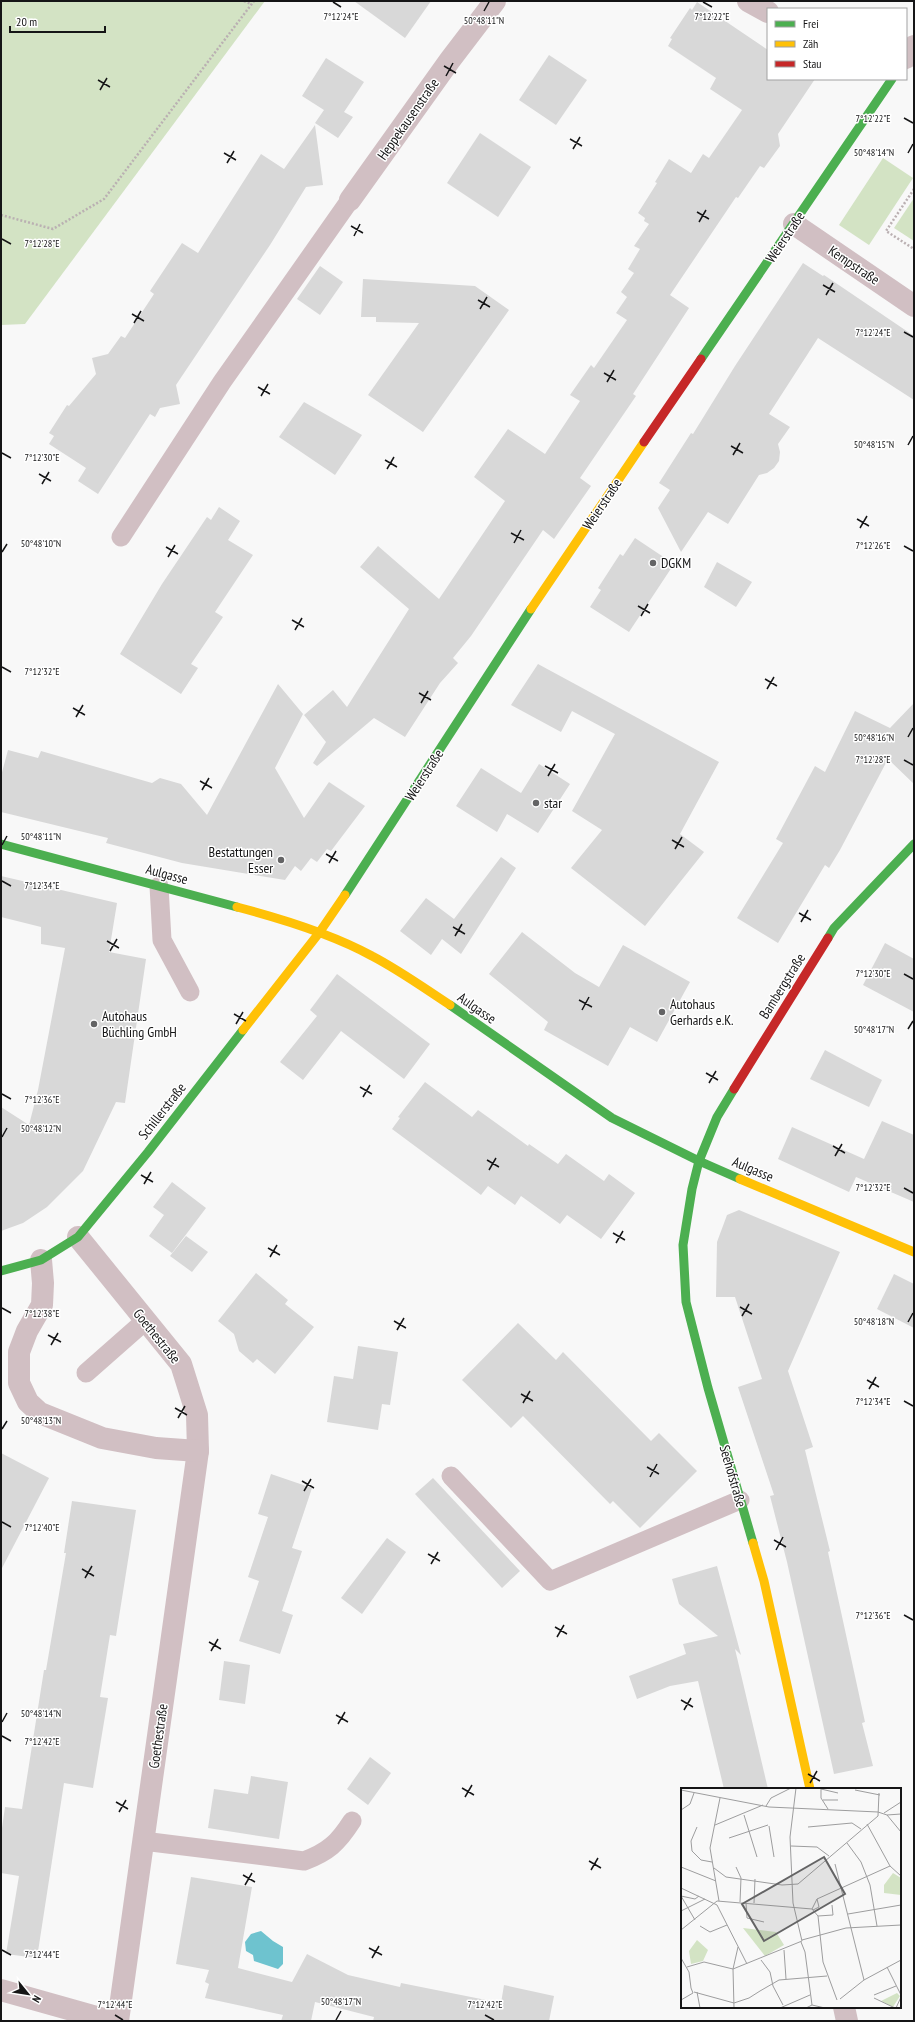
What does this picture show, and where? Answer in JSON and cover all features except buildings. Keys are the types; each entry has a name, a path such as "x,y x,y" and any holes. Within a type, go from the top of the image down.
{"street":[{"name":"Heppekausenstraße","path":"350,200 450,60 495,1"},
{"path":"748,1 767,11"},
{"path":"907,56 914,46"},
{"name":"Weierstraße","path":"319,933 359,875 554,574 794,224 886,81"},
{"name":"Kempstraße","path":"794,224 914,306"},
{"name":"Aulgasse","path":"1,844 245,909 319,933 371,955 410,978 612,1118 699,1161 914,1252"},
{"name":"Bambergstraße","path":"699,1161 717,1117 834,928 914,844"},
{"name":"Schillerstraße","path":"1,1271 41,1260 78,1237 148,1152 319,933"},
{"name":"Seehofstraße","path":"699,1161 692,1190 683,1244 686,1302 740,1500 764,1581 810,1788"},
{"name":"Goethestraße","path":"78,1237 181,1364 197,1415 198,1451 118,2021"},
{"path":"41,1260 44,1283 42,1305 26,1331 20,1352 19,1383 28,1402 40,1413 102,1438 156,1448 198,1451"},
{"path":"1,1990 111,2021"},
{"path":"844,2008 846,2021"}],"lane":[{"path":"121,537 222,382 350,200"},
{"path":"159,886 162,940 190,992"},
{"path":"86,1373 145,1321"},
{"path":"451,1476 550,1582 740,1500"},
{"path":"143,1841 304,1861 323,1854 341,1838 352,1821"}],"path":[{"path":"244,1 251,4"},
{"path":"1,215 53,229 104,199 254,1"},
{"path":"914,189 886,231 914,249"}],"green space":[{"path":"1,1 265,1 25,324 1,325"},
{"path":"883,158 913,178 869,245 839,225"},
{"path":"914,198 914,241 894,228"}],"water":[{"path":"261,1931 283,1947 283,1964 278,1969 254,1961 253,1955 246,1951 245,1942 251,1934"}],"traffic: fast":[{"path":"701,359 891,80"},
{"path":"345,895 531,609"},
{"path":"1,844 237,907"},
{"path":"828,938 834,928 914,844"},
{"path":"450,1005 612,1118 699,1161 740,1179"},
{"path":"1,1271 41,1260 78,1237 148,1152 243,1030"},
{"path":"734,1089 717,1117 699,1161 692,1189 683,1245 686,1302 708,1388 753,1543"}],"traffic: slow":[{"path":"531,609 644,442"},
{"path":"243,1030 319,933 345,895"},
{"path":"237,907 324,934 357,948 392,967 450,1005"},
{"path":"740,1179 914,1252"},
{"path":"753,1543 764,1581 810,1788"}],"traffic: jam":[{"path":"644,442 701,359"},
{"path":"734,1089 828,938"}],"place":[{"name":"DGKM","path":"653,563"},
{"name":"star","path":"536,803"},
{"name":"Bestattungen Esser","path":"281,860"},
{"name":"Autohaus Gerhards e.K.","path":"662,1012"},
{"name":"Autohaus Büchling GmbH","path":"94,1024"}]}
